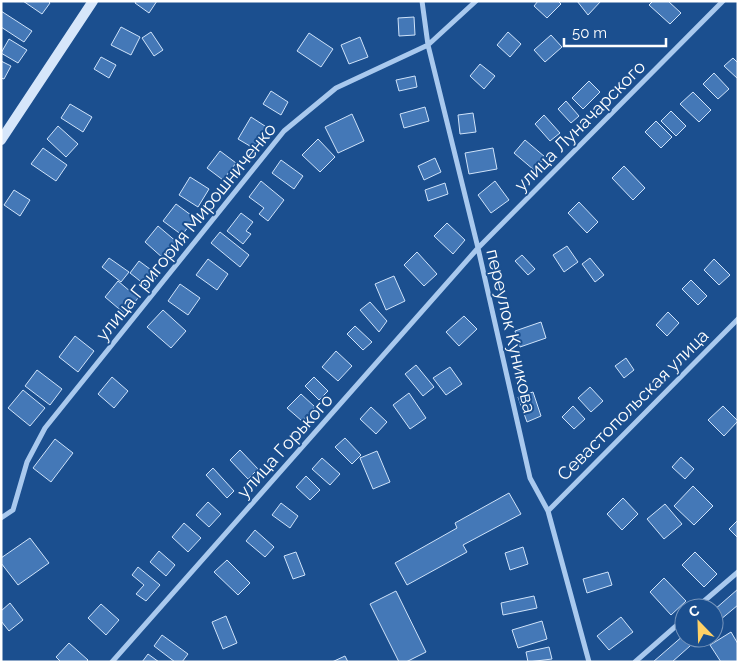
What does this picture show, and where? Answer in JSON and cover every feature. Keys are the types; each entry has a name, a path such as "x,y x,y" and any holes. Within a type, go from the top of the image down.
{"street":[{"path":"1,140 92,1"},
{"name":"переулок Куникова","path":"422,1 428,45 478,248 530,478 548,511 590,662"},
{"name":"улица Григория Мирошниченко","path":"1,518 13,510 27,462 45,428 284,131 336,88 428,45 476,1"},
{"name":"улица Луначарского","path":"478,248 723,1"},
{"name":"улица Горького","path":"112,662 478,248"},
{"name":"Севастопольская улица","path":"548,511 738,319"},
{"path":"708,598 738,572"},
{"path":"634,662 674,628"}],"building":[{"path":"23,1 48,1 50,3 42,14"},
{"path":"136,1 157,1 149,13 135,3"},
{"path":"538,1 558,1 561,4 547,18 534,6"},
{"path":"577,1 601,1 588,15"},
{"path":"653,1 668,1 681,13 670,24 649,5"},
{"path":"1,11 32,31 24,42 1,27"},
{"path":"414,17 415,35 399,36 398,18"},
{"path":"121,27 140,37 131,55 111,45"},
{"path":"151,32 163,50 154,56 142,38"},
{"path":"508,32 521,44 510,57 497,45"},
{"path":"309,33 333,49 321,67 297,51"},
{"path":"551,35 562,47 545,62 534,50"},
{"path":"360,37 368,57 349,64 341,45"},
{"path":"9,39 27,50 18,63 1,53"},
{"path":"101,57 116,65 109,78 94,69"},
{"path":"733,58 738,63 738,79 724,66"},
{"path":"1,61 11,66 4,79 1,78"},
{"path":"480,64 495,76 484,89 470,76"},
{"path":"714,73 729,89 718,99 703,84"},
{"path":"415,76 417,87 399,91 396,80"},
{"path":"589,81 600,92 583,109 572,98"},
{"path":"271,91 288,102 281,115 263,104"},
{"path":"693,92 711,110 699,122 680,104"},
{"path":"566,101 579,116 571,123 558,109"},
{"path":"70,104 92,117 83,132 61,118"},
{"path":"425,107 429,121 404,128 400,114"},
{"path":"671,111 686,126 676,136 661,121"},
{"path":"473,113 476,132 460,134 458,115"},
{"path":"352,114 364,141 338,153 325,127"},
{"path":"544,115 560,133 550,141 535,124"},
{"path":"251,117 268,128 255,149 238,139"},
{"path":"656,121 672,137 661,148 645,132"},
{"path":"58,126 78,144 66,157 47,139"},
{"path":"318,139 335,157 320,172 302,155"},
{"path":"525,140 545,157 534,170 514,153"},
{"path":"43,148 67,165 56,181 31,164"},
{"path":"493,148 497,169 469,174 465,153"},
{"path":"220,151 236,163 223,180 207,168"},
{"path":"435,158 441,172 424,180 418,166"},
{"path":"281,160 303,176 294,189 272,173"},
{"path":"624,166 645,188 633,200 612,178"},
{"path":"190,177 209,189 198,207 179,195"},
{"path":"261,181 284,200 268,221 259,214 264,208 249,197"},
{"path":"495,181 509,200 491,213 478,195"},
{"path":"445,183 448,194 428,201 425,190"},
{"path":"14,190 30,200 20,216 4,205"},
{"path":"579,202 598,222 587,233 568,213"},
{"path":"176,204 195,218 182,235 163,221"},
{"path":"241,213 253,222 246,231 251,234 243,244 227,231"},
{"path":"447,223 465,240 453,254 434,236"},
{"path":"158,226 178,243 164,259 145,242"},
{"path":"220,232 249,255 240,267 211,243"},
{"path":"567,246 578,262 564,272 553,255"},
{"path":"417,252 437,274 424,286 404,265"},
{"path":"522,255 535,269 528,275 515,261"},
{"path":"109,258 129,272 121,282 102,267"},
{"path":"590,258 604,275 595,282 582,264"},
{"path":"208,259 228,274 217,290 196,275"},
{"path":"714,259 730,275 719,285 704,270"},
{"path":"139,261 158,275 149,288 130,273"},
{"path":"394,276 405,301 386,310 375,284"},
{"path":"691,280 707,296 698,305 682,289"},
{"path":"118,281 138,298 125,314 105,297"},
{"path":"180,284 200,298 188,315 168,301"},
{"path":"370,302 387,321 379,332 360,310"},
{"path":"163,310 186,331 171,348 147,327"},
{"path":"668,312 679,323 667,336 656,325"},
{"path":"464,316 477,329 459,346 446,332"},
{"path":"541,322 546,338 520,347 515,331"},
{"path":"355,326 372,342 363,350 347,334"},
{"path":"75,336 94,351 78,372 59,357"},
{"path":"336,351 352,366 338,381 322,367"},
{"path":"626,358 634,370 624,378 615,366"},
{"path":"416,365 434,387 423,396 405,374"},
{"path":"450,367 462,384 446,395 433,378"},
{"path":"37,370 62,389 50,405 25,386"},
{"path":"112,377 128,391 114,408 98,394"},
{"path":"314,377 328,391 319,400 305,386"},
{"path":"590,387 603,401 591,412 578,398"},
{"path":"23,390 45,408 30,426 8,408"},
{"path":"533,392 541,416 527,422 518,397"},
{"path":"409,393 426,418 410,429 393,405"},
{"path":"301,394 315,407 302,421 287,408"},
{"path":"573,406 585,419 574,429 562,417"},
{"path":"723,406 738,421 724,436 708,420"},
{"path":"371,407 387,422 376,434 360,419"},
{"path":"345,438 361,455 352,464 335,447"},
{"path":"55,439 73,453 51,482 33,468"},
{"path":"240,450 258,469 248,479 230,460"},
{"path":"377,451 390,482 373,489 360,458"},
{"path":"681,457 694,469 685,479 672,467"},
{"path":"322,458 340,474 330,485 312,469"},
{"path":"213,468 234,491 227,498 206,475"},
{"path":"306,476 320,490 310,500 296,487"},
{"path":"693,486 713,506 694,525 674,506"},
{"path":"509,493 521,514 463,545 467,552 407,585 395,563 457,528 455,523"},
{"path":"623,498 638,514 622,530 607,514"},
{"path":"208,502 221,514 209,527 196,515"},
{"path":"281,503 298,516 290,528 272,515"},
{"path":"665,504 682,524 664,539 647,519"},
{"path":"738,520 738,538 729,529"},
{"path":"184,523 201,538 188,552 172,537"},
{"path":"255,530 274,547 265,557 246,541"},
{"path":"30,538 49,563 18,585 1,563 1,558"},
{"path":"523,547 528,564 510,570 505,553"},
{"path":"159,551 175,565 166,576 150,562"},
{"path":"296,552 305,575 293,579 284,556"},
{"path":"695,552 717,574 704,587 682,565"},
{"path":"227,560 250,583 238,595 214,572"},
{"path":"138,567 160,585 146,601 136,594 144,585 132,575"},
{"path":"608,572 612,585 587,593 583,579"},
{"path":"664,578 683,598 674,598 674,612 671,615 650,592"},
{"path":"738,589 738,605 724,617 724,601"},
{"path":"396,591 426,652 406,662 399,662 370,604"},
{"path":"534,596 537,608 503,615 501,603"},
{"path":"10,603 23,620 9,631 1,621 1,611"},
{"path":"101,604 119,620 106,635 88,618"},
{"path":"226,616 237,643 223,649 212,622"},
{"path":"621,617 633,632 609,650 597,636"},
{"path":"542,621 547,639 518,648 512,630"},
{"path":"731,632 738,644 738,662 721,662 712,648 724,648 724,636"},
{"path":"162,635 188,654 182,662 175,662 154,646"},
{"path":"69,643 88,660 86,662 61,662 56,657"},
{"path":"674,644 674,648 688,648 672,662 653,662"},
{"path":"549,647 552,659 528,662 526,652"},
{"path":"148,654 159,662 142,662"},
{"path":"345,656 348,662 332,662"}]}
